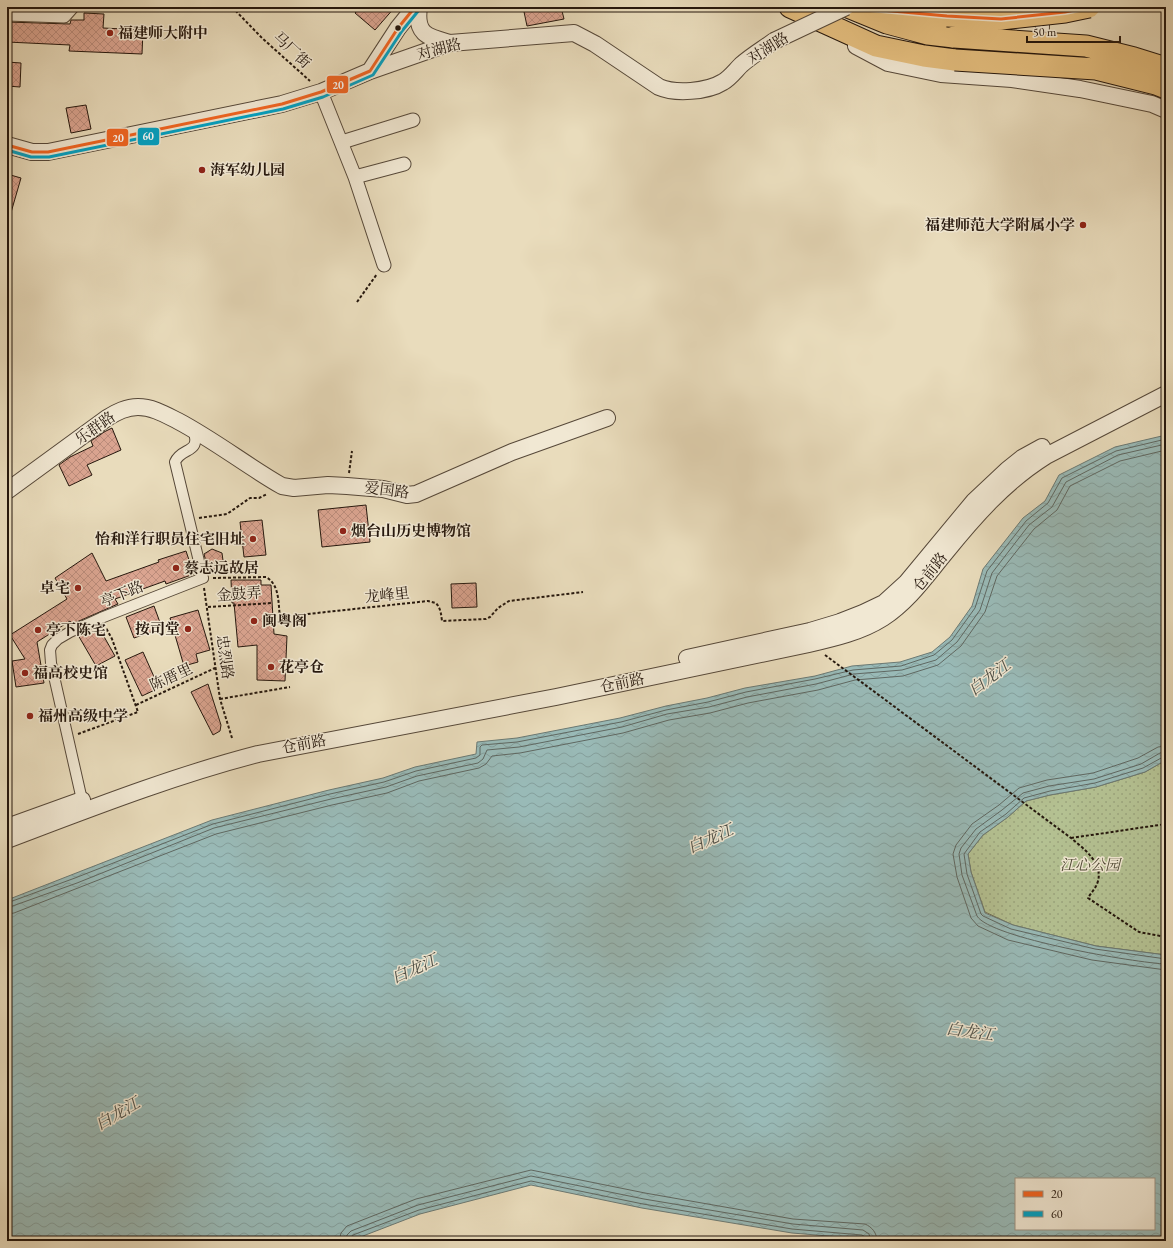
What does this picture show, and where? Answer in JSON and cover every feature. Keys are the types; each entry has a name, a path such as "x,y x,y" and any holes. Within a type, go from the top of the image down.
{"main road":[{"path":"848,7 947,16 1001,19 1065,12 1089,7"},
{"path":"848,7 887,23 928,34 954,48 1096,69 1156,84 1166,88"},
{"path":"794,9 876,46 924,56 954,48 1086,46 1166,68"},
{"path":"954,48 1085,56 1123,63 1166,76"}],"street":[{"path":"7,14 64,16 72,7"},
{"path":"370,71 398,28 415,7"},
{"path":"419,7 419,25 423,33 429,37 450,43"},
{"name":"对湖路","path":"7,145 32,152 48,152 282,104 321,92 370,71 450,43 567,32 574,33 595,44 659,87 677,92 698,89 717,85 723,82 746,61 774,41 848,7"},
{"path":"1041,83 1044,7"},
{"path":"794,9 836,35 888,63 941,74 1012,78 1080,89 1145,103 1166,110"},
{"path":"321,92 355,177 384,265"},
{"path":"342,142 413,120"},
{"path":"355,177 404,164"},
{"name":"仓前路","path":"7,827 82,800 203,760 264,744 554,688 810,631 840,622 884,603 906,583 974,500 1022,458 1058,438 1166,384"},
{"name":"仓前路","path":"7,840 84,810 222,763 258,754 549,698 809,644 849,634 883,618 915,591 988,503 1032,464 1166,394"},
{"name":"乐群路","path":"7,491 107,418 129,407 150,408 193,429"},
{"name":"爱国路","path":"193,429 278,484 287,488 328,485 347,486 383,489 407,495 416,494 512,452 607,418"},
{"path":"193,429 196,436 195,445 188,452 178,456 175,462 203,578"},
{"name":"亭下路","path":"82,800 51,663 50,650 54,642 87,624 203,578"}],"path":[{"name":"马厂街","path":"232,7 262,38 321,92"},
{"path":"357,302 384,265"},
{"path":"347,486 352,452"},
{"path":"188,520 227,514 250,498 258,498 266,494 278,484"},
{"name":"龙峰里","path":"203,578 266,577 273,582 276,587 280,617 428,601 436,603 438,606 442,622 486,619 498,608 509,601 583,592"},
{"name":"忠烈路","path":"203,578 220,699 232,738"},
{"name":"金鼓弄","path":"208,607 272,603"},
{"path":"68,737 138,712 112,639"},
{"path":"809,644 1071,838 1089,853 1098,869 1097,883 1088,898 1139,932 1166,936"},
{"name":"陈厝里","path":"136,705 215,668"},
{"path":"220,699 290,687"},
{"path":"1071,838 1166,824"}],"green space":[{"name":"江心公园","path":"1166,760 1166,955 1096,946 1013,925 985,912 971,872 968,854 983,835 1008,817 1026,801 1096,787 1145,772"}],"water":[{"name":"白龙江","path":"1166,435 1166,760 1145,772 1096,787 1026,801 1008,817 983,835 968,854 971,872 985,913 1013,925 1096,946 1166,955 1166,1241 871,1241 865,1239 792,1233 642,1208 531,1185 420,1214 350,1241 7,1241 7,900 212,820 329,790 383,778 415,767 476,754 477,742 517,738 620,718 745,688 815,676 852,666 900,662 932,652 950,637 972,606 983,569 1023,518 1045,501 1059,475 1115,447"}],"building":[{"path":"360,7 395,7 375,30 355,13"},
{"path":"523,7 561,7 564,19 527,26"},
{"path":"84,13 104,14 103,28 143,30 142,54 69,51 70,45 7,42 7,22 70,24 71,20 84,20"},
{"path":"7,62 21,63 20,87 7,86"},
{"path":"86,105 91,129 71,133 66,108"},
{"path":"7,174 21,178 10,216 7,216"},
{"path":"112,428 121,450 87,465 92,475 69,486 59,465 70,457 93,446 91,441"},
{"path":"366,505 370,542 322,547 318,510"},
{"name":"怡和洋行职员住宅旧址","path":"262,520 266,555 244,557 240,522"},
{"path":"212,549 222,553 224,568 208,570 204,554"},
{"path":"186,551 190,563 192,561 195,572 194,574 166,584 165,581 115,599 118,604 72,624 70,621 37,642 44,683 16,687 12,661 25,659 10,635 67,599 55,578 92,553 106,581 159,562 158,560"},
{"path":"231,580 261,580 261,585 271,585 274,634 287,636 285,681 257,680 257,645 238,647 234,603 232,603"},
{"path":"476,583 477,607 452,608 451,584"},
{"path":"154,606 162,628 134,638 126,617"},
{"name":"按司堂","path":"198,610 210,650 196,654 198,662 184,666 170,618"},
{"path":"98,626 115,656 96,666 78,635"},
{"path":"143,652 159,688 142,696 125,660"},
{"path":"208,684 221,725 220,731 213,735 191,692"}],"transit line":[{"name":"20","path":"7,145 32,152 48,152 282,104 321,92 370,71 398,28 415,7"},
{"name":"20","path":"848,7 947,16 1001,19 1065,12 1089,7"},
{"name":"60","path":"7,150 31,157 49,157 283,109 323,97 373,75 402,31 419,10"}],"place":[{"name":"福建师大附中","path":"110,33"},
{"name":"海军幼儿园","path":"202,170"},
{"name":"福建师范大学附属小学","path":"1083,225"},
{"name":"烟台山历史博物馆","path":"343,531"},
{"name":"怡和洋行职员住宅旧址","path":"253,539"},
{"name":"蔡志远故居","path":"176,568"},
{"name":"卓宅","path":"78,588"},
{"name":"闽粤阁","path":"254,621"},
{"name":"按司堂","path":"188,629"},
{"name":"亭下陈宅","path":"38,630"},
{"name":"花亭仓","path":"271,667"},
{"name":"福高校史馆","path":"25,673"},
{"name":"福州高级中学","path":"30,716"}]}
